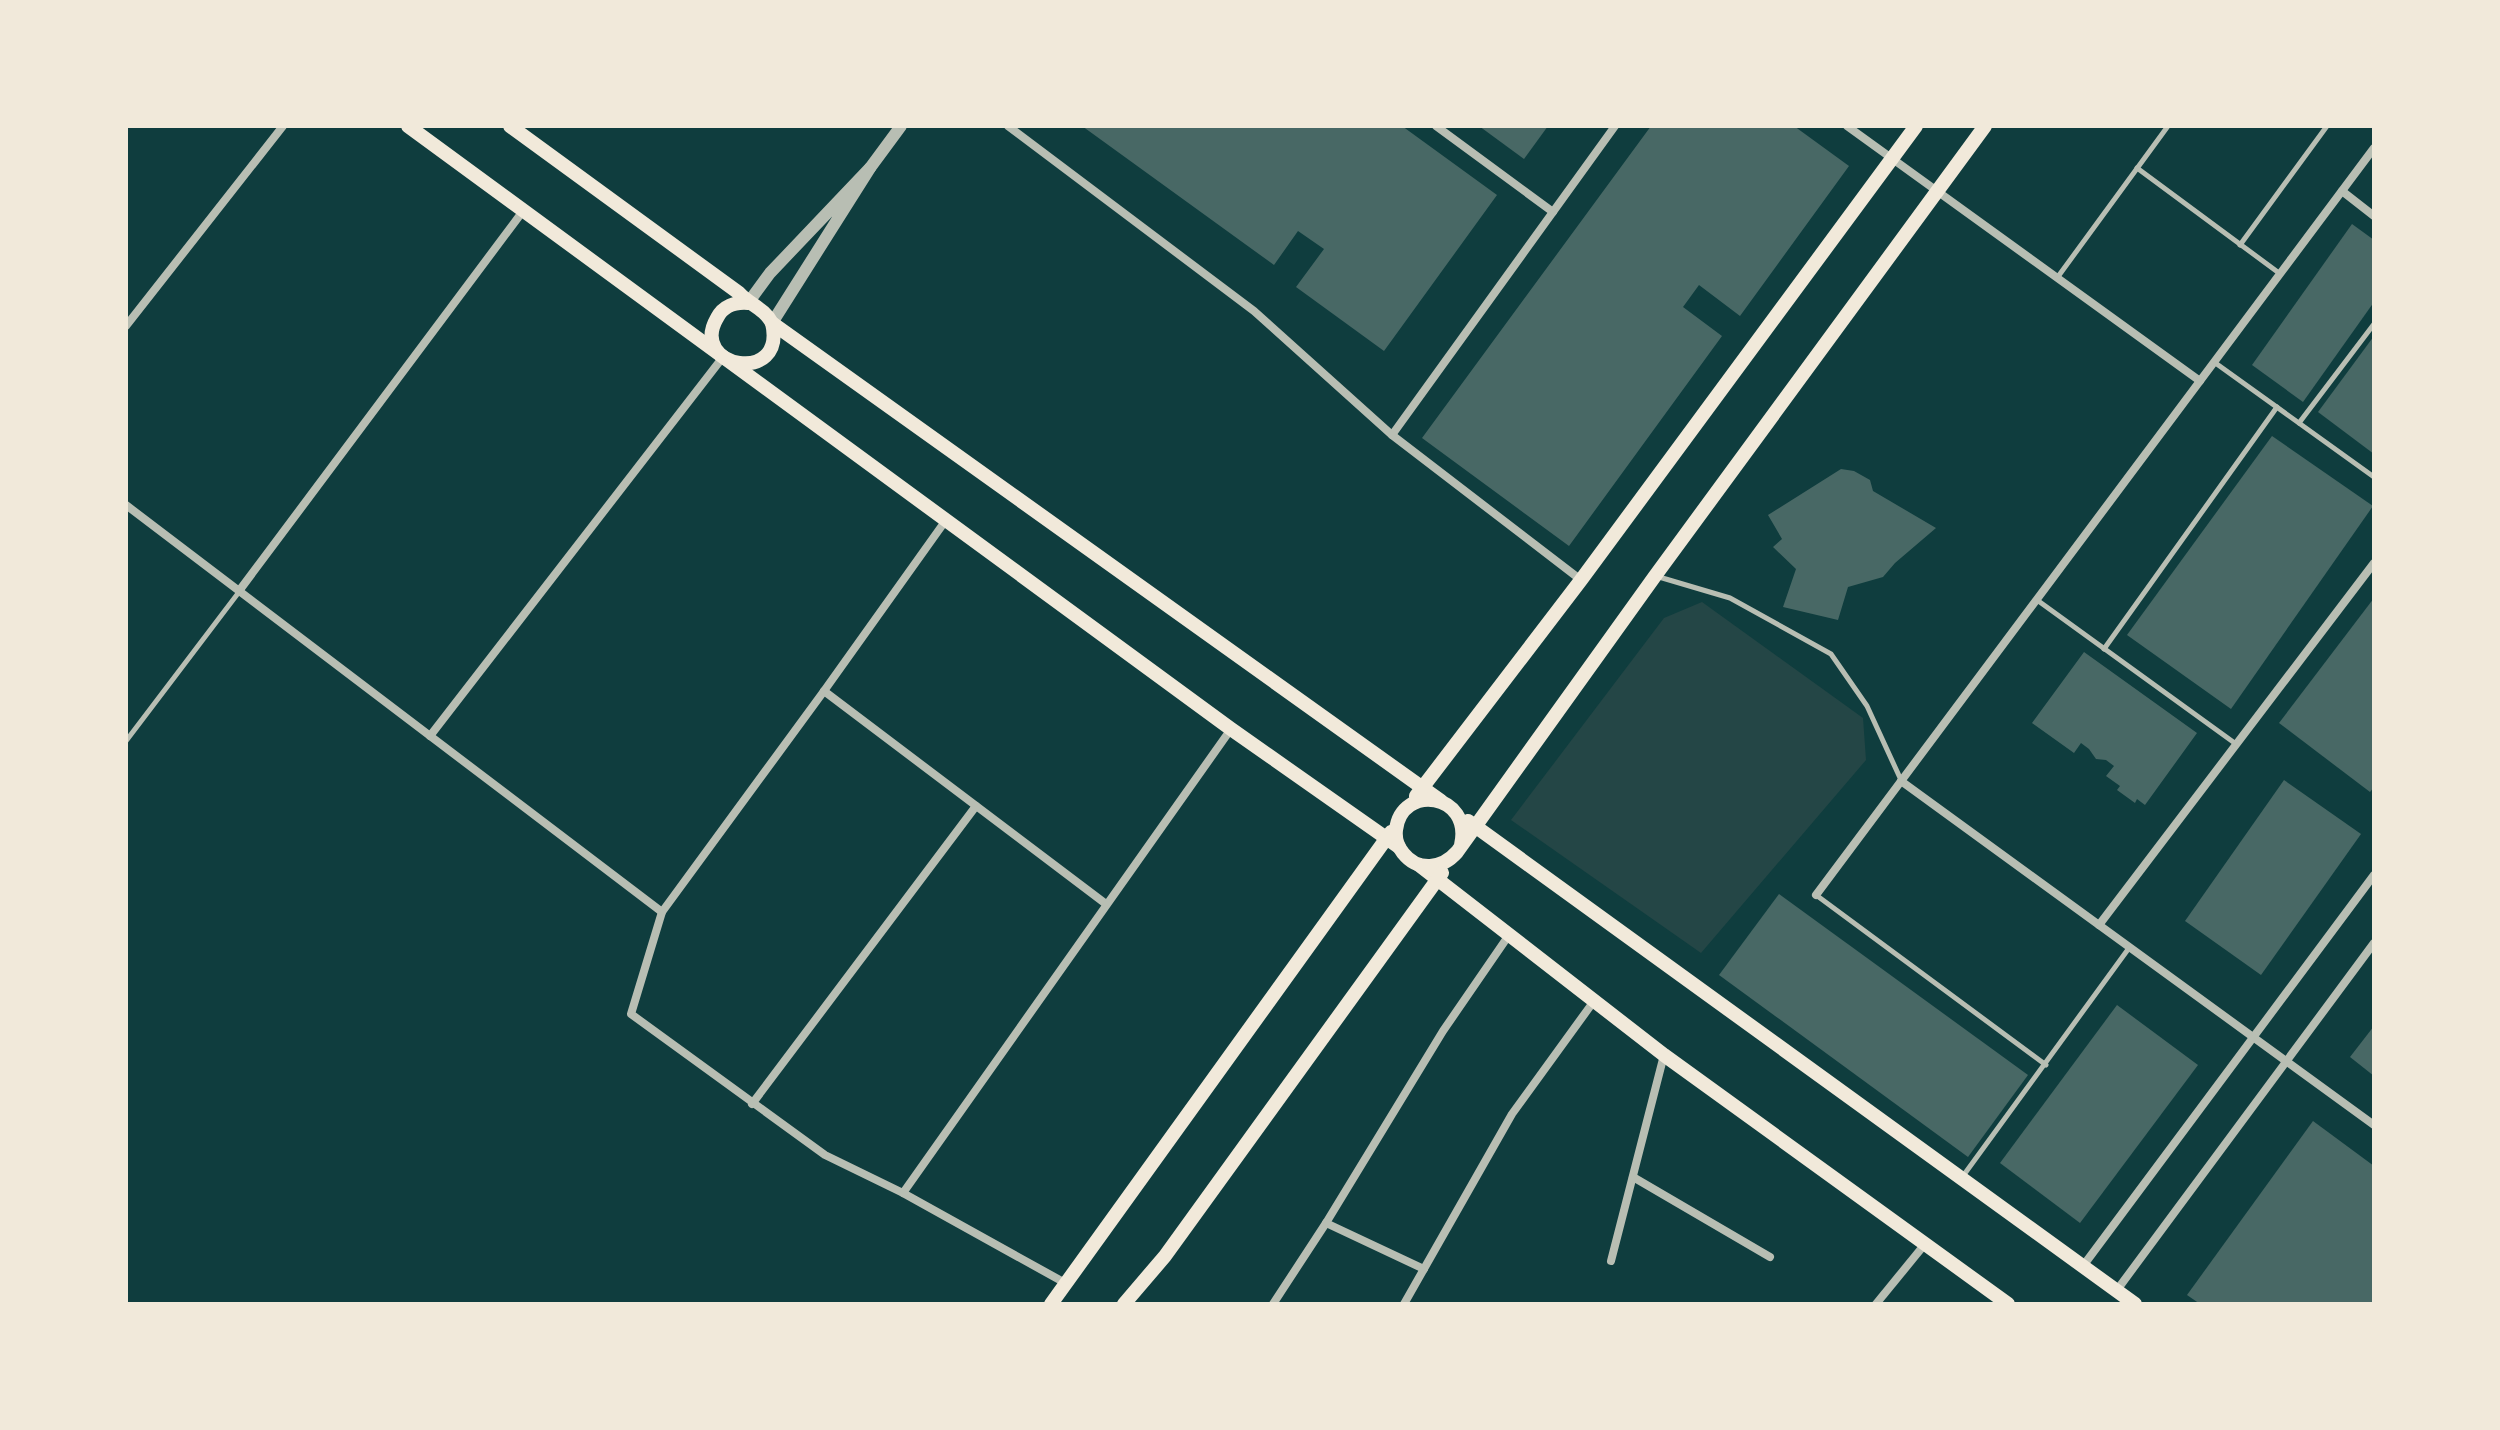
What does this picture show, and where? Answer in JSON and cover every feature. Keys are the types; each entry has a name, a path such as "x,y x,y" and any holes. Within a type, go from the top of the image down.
{"main road":[{"path":"408,126 1231,729 1399,847"},
{"path":"510,126 739,293 748,303 763,310 772,323 1455,811 2135,1304"},
{"path":"1051,1304 1408,807 1581,580 1916,126"},
{"path":"1124,1304 1165,1256 1655,576 1985,126"},
{"path":"748,303 732,304 715,320 712,336 723,357 738,364 754,363 761,359 774,339 772,323"},
{"path":"1408,807 1424,800 1441,801"},
{"path":"1455,811 1463,827 1461,845"},
{"path":"1398,822 1399,847 1404,855 1664,1055 2008,1304"},
{"path":"1418,865 1436,866 1451,859"}],"street":[{"path":"126,326 283,126"},
{"path":"772,323 870,168 901,126"},
{"path":"1008,126 1254,311 1392,435 1581,580"},
{"path":"1436,126 1553,212"},
{"path":"1392,435 1615,126"},
{"path":"1847,126 2200,381"},
{"path":"1816,895 2374,148"},
{"path":"748,303 770,273 870,168"},
{"path":"2342,191 2374,216"},
{"path":"239,591 523,211"},
{"path":"430,736 723,357"},
{"path":"126,505 662,912"},
{"path":"946,520 662,912 631,1014 825,1155 903,1193 1067,1284"},
{"path":"2099,925 2374,563"},
{"path":"824,691 1106,904"},
{"path":"903,1193 1231,729"},
{"path":"1901,781 2374,1125"},
{"path":"752,1104 976,806"},
{"path":"2083,1266 2374,875"},
{"path":"1273,1304 1443,1031 1509,935"},
{"path":"2117,1290 2374,943"},
{"path":"1404,1304 1512,1114 1594,1001"},
{"path":"1611,1261 1664,1055"},
{"path":"1633,1177 1770,1257"},
{"path":"1326,1223 1424,1269"},
{"path":"1876,1304 1925,1244"}],"lane":[{"path":"2057,278 2168,126"},
{"path":"2240,245 2327,126"},
{"path":"2137,168 2280,274"},
{"path":"2299,423 2374,324"},
{"path":"2214,362 2374,477"},
{"path":"2104,649 2277,407"},
{"path":"1655,576 1730,598 1831,654 1867,706 1901,781"},
{"path":"126,741 239,591"},
{"path":"2036,600 2236,744"},
{"path":"1816,895 2046,1065"},
{"path":"1961,1179 2129,947"}],"shaded area":[{"path":"1702,602 1863,718 1866,760 1701,953 1511,820 1664,618"}],"building":[{"path":"1082,126 1402,126 1497,195 1384,351 1296,287 1324,249 1298,231 1274,265"},
{"path":"1479,126 1548,126 1524,159"},
{"path":"1651,126 1794,126 1849,166 1740,316 1699,285 1683,307 1722,336 1569,546 1422,438"},
{"path":"2352,224 2374,240 2374,302 2303,402 2252,365"},
{"path":"2374,336 2374,454 2318,412"},
{"path":"2272,436 2373,506 2231,709 2127,635"},
{"path":"1841,469 1854,471 1870,480 1873,491 1936,528 1883,577 1848,587 1838,620 1783,607 1796,569 1773,547 1782,539 1768,515"},
{"path":"2374,598 2374,787 2370,792 2279,723"},
{"path":"2084,652 2197,733 2145,805 2137,799 2135,803 2117,790 2120,786 2106,776 2114,766 2106,760 2096,759 2081,743 2074,753 2032,723"},
{"path":"2284,780 2361,834 2261,975 2185,921"},
{"path":"1779,894 2028,1075 1968,1157 1719,975"},
{"path":"2117,1005 2198,1065 2080,1223 2000,1163"},
{"path":"2374,1026 2374,1076 2350,1057"},
{"path":"2313,1121 2374,1166 2374,1304 2200,1304 2187,1295"}]}
